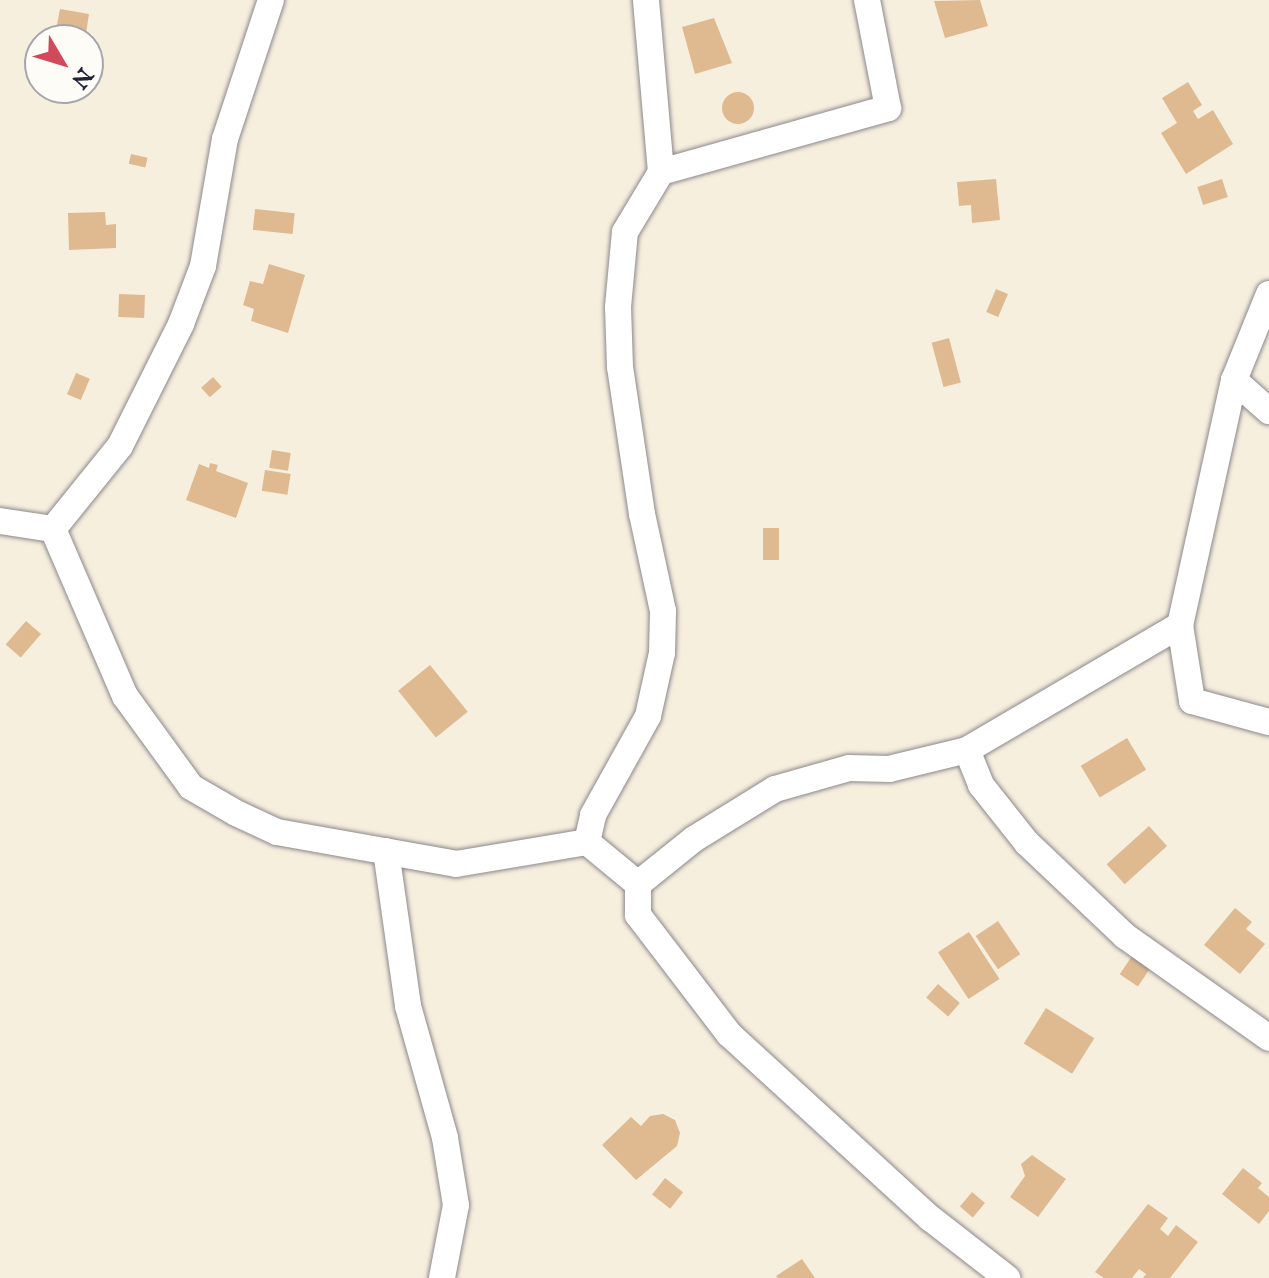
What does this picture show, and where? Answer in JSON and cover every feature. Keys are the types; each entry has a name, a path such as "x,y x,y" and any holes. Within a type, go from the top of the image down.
{"street":[{"path":"53,529 120,446 181,324 203,266 225,139 271,0"},
{"path":"587,842 593,815 648,716 662,653 663,611 642,514 620,367 618,307 625,232 661,172 654,44 646,0"},
{"path":"661,172 888,108 867,0"},
{"path":"1269,294 1234,380 1180,625 1192,701 1269,722"},
{"path":"1234,380 1269,411"},
{"path":"0,521 53,529"},
{"path":"53,529 125,696 191,787 277,832 456,864 587,842 638,884"},
{"path":"638,884 694,839 775,789 849,768 889,769 967,750 1180,625"},
{"path":"967,750 981,785 1027,843 1092,905 1125,936 1269,1038"},
{"path":"386,851 408,1006 445,1138 456,1205 442,1278"},
{"path":"638,884 638,915 729,1034 930,1218 1007,1278"}],"building":[{"path":"980,0 988,26 945,38 934,1"},
{"path":"60,9 89,14 87,24 57,24"},
{"path":"714,18 732,63 695,74 682,27"},
{"path":"1188,82 1202,105 1193,111 1198,119 1213,110 1233,144 1186,174 1161,133 1177,123 1162,98"},
{"path":"738,92 749,97 754,108 749,119 738,124 727,119 722,108 727,97"},
{"path":"131,154 148,158 145,168 129,164"},
{"path":"996,179 1000,220 972,223 971,205 959,206 957,182"},
{"path":"1222,179 1228,197 1203,205 1197,187"},
{"path":"255,209 295,213 293,234 253,230"},
{"path":"105,212 106,225 116,224 116,248 69,250 68,213"},
{"path":"269,264 305,275 288,333 251,321 254,309 243,305 250,281 263,284"},
{"path":"996,289 1008,294 998,317 986,312"},
{"path":"119,294 145,295 144,318 118,317"},
{"path":"949,338 961,382 944,387 932,343"},
{"path":"76,373 90,379 81,400 67,394"},
{"path":"213,377 222,387 210,397 201,388"},
{"path":"272,450 291,453 288,471 269,468"},
{"path":"210,463 218,465 216,471 248,483 236,518 186,500 199,464 209,468"},
{"path":"265,470 291,474 287,495 262,491"},
{"path":"763,528 779,528 779,560 763,560"},
{"path":"26,621 41,634 21,658 6,644"},
{"path":"430,665 468,712 436,737 398,691"},
{"path":"1127,738 1146,770 1100,798 1081,766"},
{"path":"1149,826 1167,846 1125,884 1107,864"},
{"path":"1235,908 1252,922 1246,929 1265,944 1240,974 1204,945"},
{"path":"998,921 1020,954 998,969 976,936"},
{"path":"969,932 999,979 968,999 938,952"},
{"path":"1132,956 1150,968 1138,987 1120,974"},
{"path":"938,984 960,1003 948,1017 926,998"},
{"path":"1046,1008 1094,1038 1072,1074 1024,1044"},
{"path":"663,1114 675,1120 680,1133 677,1146 636,1180 602,1145 631,1117 641,1126 650,1116"},
{"path":"1032,1155 1066,1179 1038,1217 1010,1197 1025,1176 1021,1164"},
{"path":"1243,1168 1262,1183 1258,1188 1269,1197 1269,1211 1259,1224 1222,1194"},
{"path":"665,1178 683,1192 670,1209 652,1195"},
{"path":"972,1192 985,1203 973,1217 960,1207"},
{"path":"1148,1204 1168,1218 1160,1229 1168,1236 1176,1225 1198,1242 1170,1278 1143,1278 1146,1274 1139,1269 1132,1278 1104,1278 1095,1272"},
{"path":"802,1259 815,1278 776,1276"}]}
